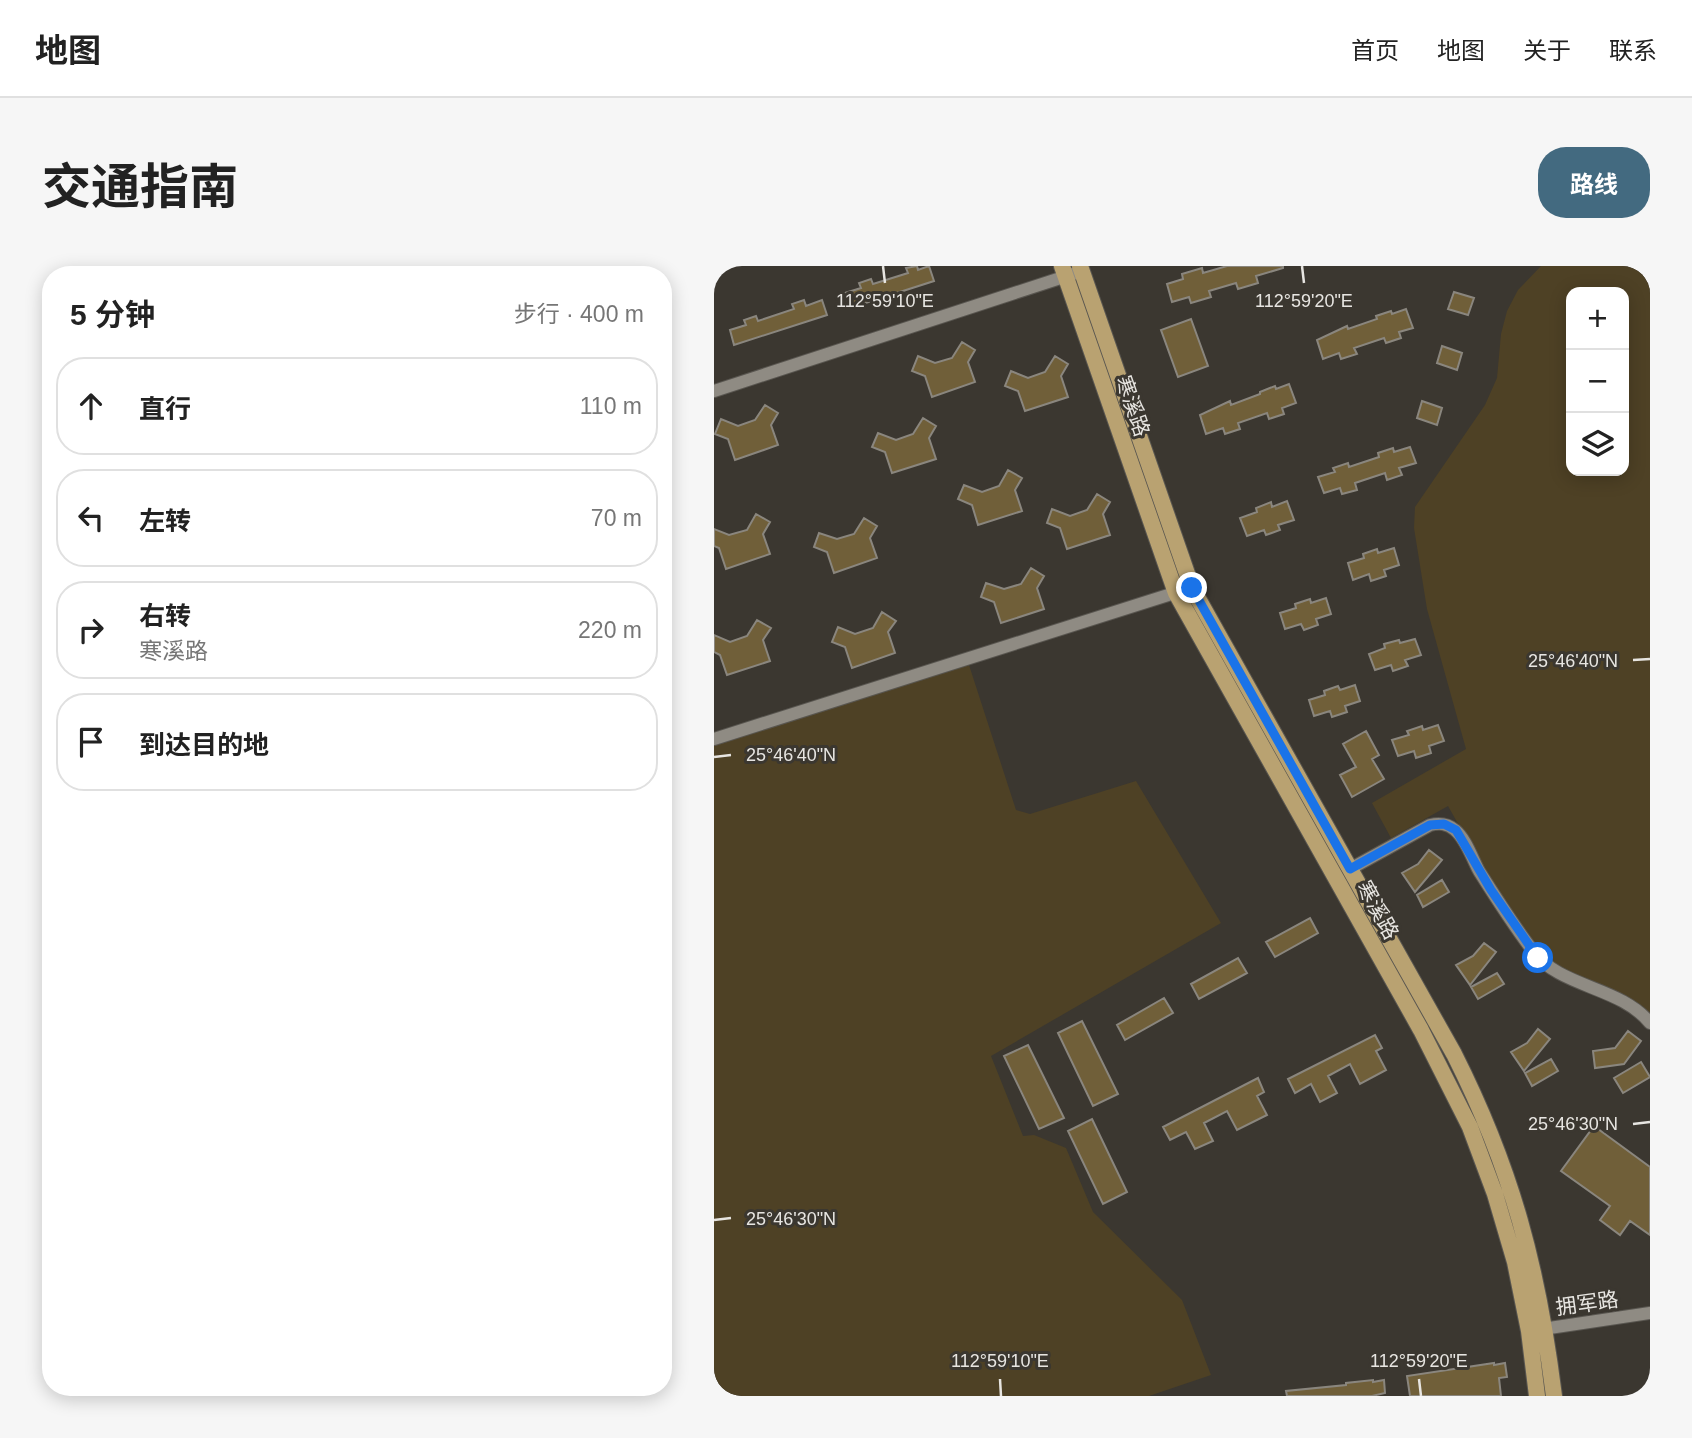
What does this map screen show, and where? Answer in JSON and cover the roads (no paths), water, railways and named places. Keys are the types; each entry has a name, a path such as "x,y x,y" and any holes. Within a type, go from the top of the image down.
{"main road":[{"name":"寒溪路","path":"1081,269 1192,588 1454,1054 1486,1120 1522,1223 1546,1329 1554,1396"},
{"name":"寒溪路","path":"1064,271 1176,593 1408,1005 1455,1094 1495,1194 1515,1262 1529,1331 1537,1396"}],"street":[{"path":"714,391 1064,271 1081,269"},
{"path":"714,739 1192,588"},
{"path":"1350,869 1430,825 1448,825 1459,834 1491,890 1538,958 1558,972 1629,1004 1650,1023"},
{"name":"拥军路","path":"1529,1331 1650,1313"}]}
